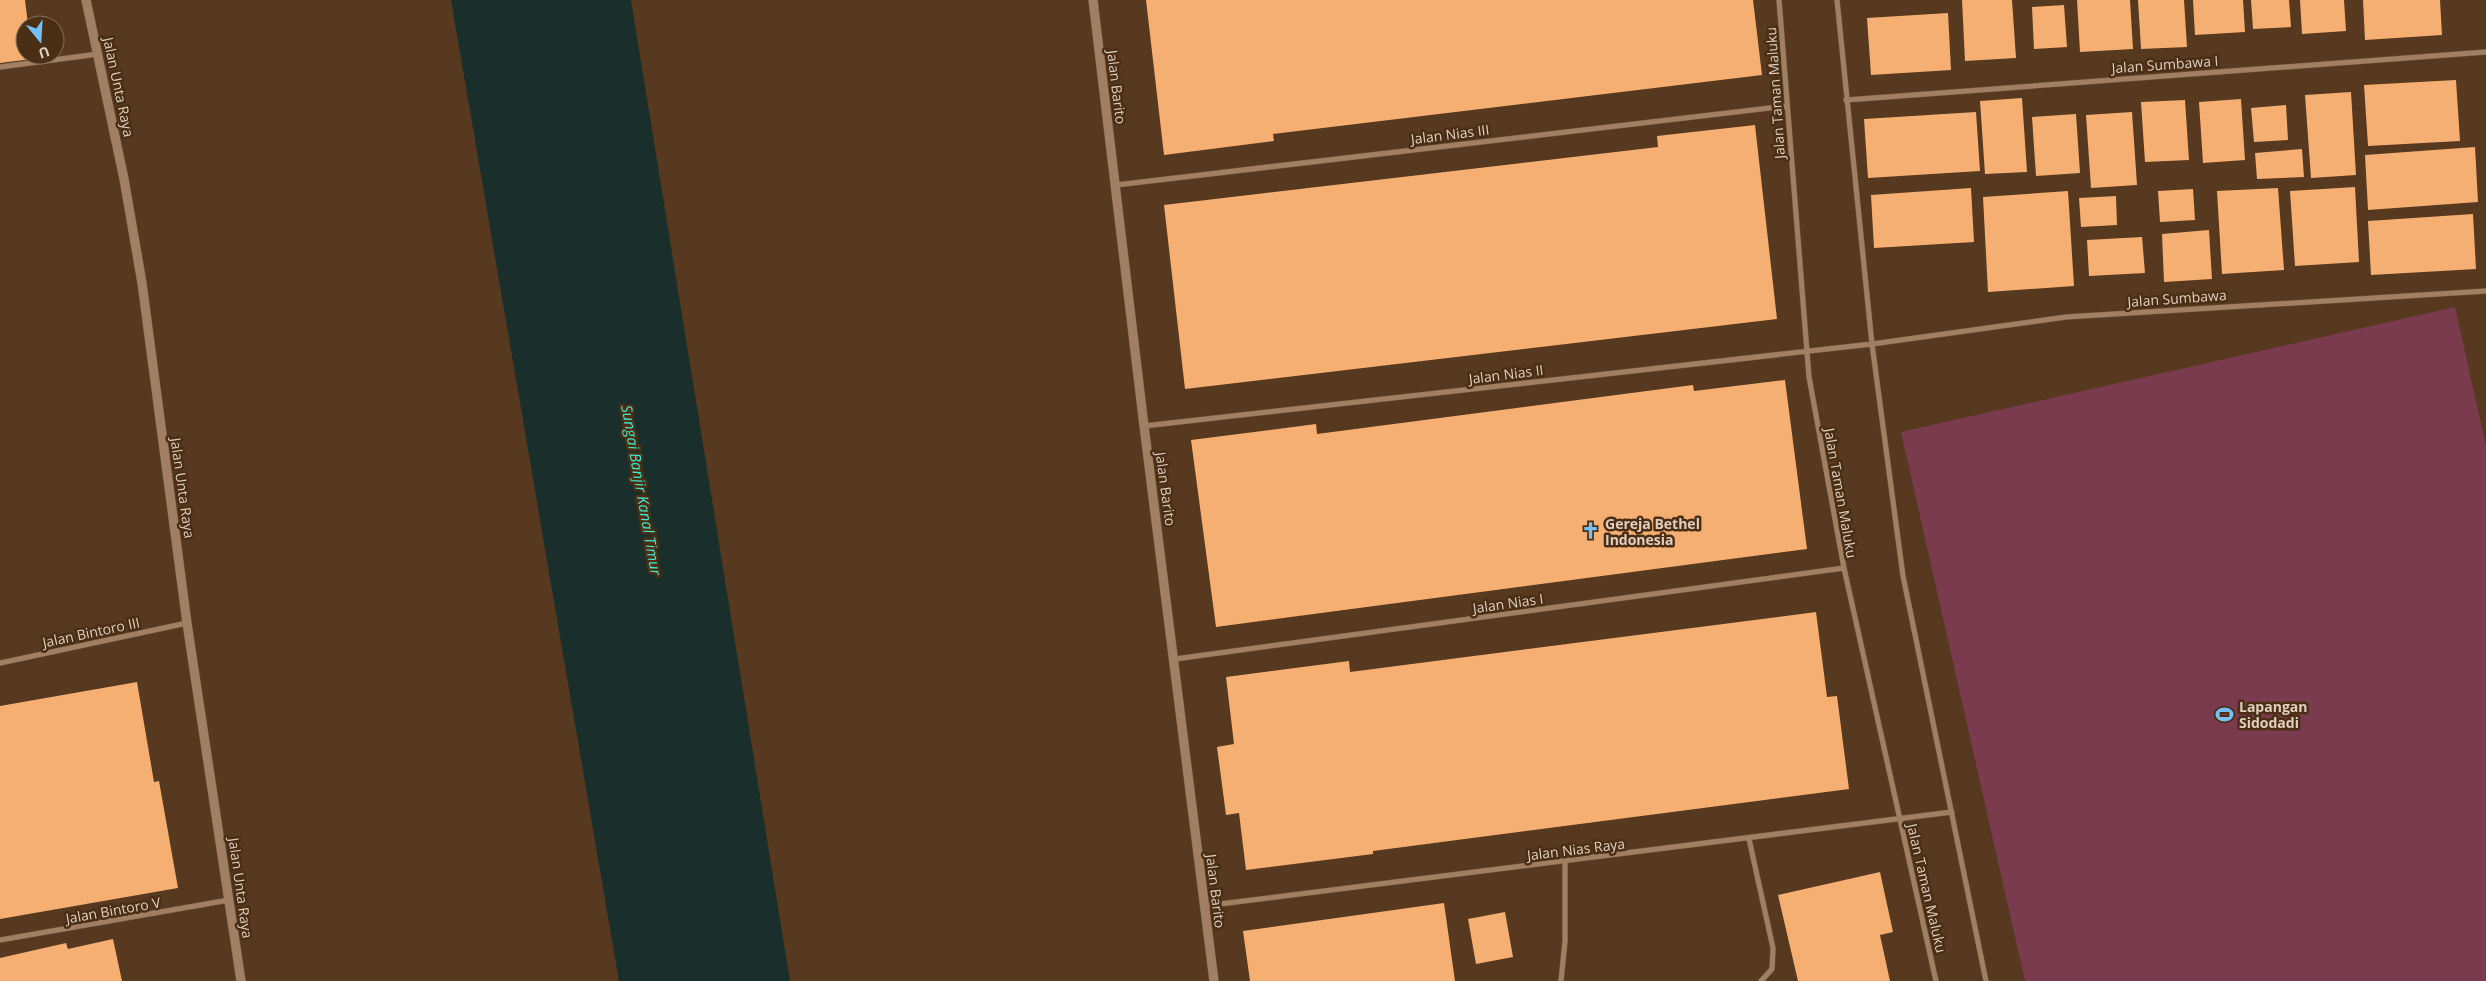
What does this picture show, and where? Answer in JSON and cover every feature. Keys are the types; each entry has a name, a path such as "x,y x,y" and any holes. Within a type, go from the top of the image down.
{"street":[{"name":"Jalan Unta Raya","path":"86,0 142,283 187,623 241,981"},
{"name":"Jalan Barito","path":"1093,0 1144,426 1175,659 1214,981"},
{"name":"Jalan Taman Maluku","path":"1779,0 1809,377 1844,568 1936,981"},
{"path":"1837,0 1872,344 1904,576 1986,981"},
{"name":"Jalan Sumbawa I","path":"1846,100 2486,52"},
{"path":"0,67 98,54"},
{"name":"Jalan Nias III","path":"1116,185 1787,106"},
{"name":"Jalan Sumbawa","path":"1872,344 2066,318 2486,291"},
{"name":"Jalan Nias II","path":"1144,426 1872,344"},
{"name":"Jalan Nias I","path":"1175,659 1844,568"},
{"name":"Jalan Bintoro III","path":"0,663 187,623"},
{"name":"Jalan Nias Raya","path":"1204,906 1952,812"},
{"path":"1749,839 1773,948 1772,969 1761,981"},
{"path":"1561,981 1565,941 1565,862"},
{"name":"Jalan Bintoro V","path":"0,940 229,900"}],"shaded area":[{"name":"Lapangan Sidodadi","path":"2455,307 2486,446 2486,981 2025,981 1901,432"}],"water":[{"name":"Sungai Banjir Kanal Timur","path":"451,0 631,0 790,981 619,981"}],"building":[{"path":"0,0 25,0 27,15 15,15 15,61 0,63"},
{"path":"1146,0 1753,0 1762,75 1273,134 1274,141 1164,155"},
{"path":"1962,0 2012,0 2016,58 1965,61"},
{"path":"2077,0 2130,0 2133,49 2080,52"},
{"path":"2138,0 2184,0 2187,47 2141,49"},
{"path":"2193,0 2243,0 2245,32 2195,35"},
{"path":"2251,0 2289,0 2291,27 2253,29"},
{"path":"2300,0 2344,0 2346,31 2302,34"},
{"path":"2363,0 2440,0 2442,35 2365,40"},
{"path":"2064,5 2067,47 2034,49 2032,7"},
{"path":"1948,13 1951,70 1871,75 1867,18"},
{"path":"2456,80 2460,141 2368,146 2364,85"},
{"path":"2351,92 2356,175 2311,178 2305,95"},
{"path":"2022,98 2027,172 1985,174 1980,101"},
{"path":"2241,99 2245,160 2203,163 2199,102"},
{"path":"2185,100 2189,160 2145,162 2141,102"},
{"path":"2286,105 2288,140 2254,142 2251,108"},
{"path":"1976,112 1980,171 1868,178 1864,119"},
{"path":"2132,112 2137,185 2091,188 2086,115"},
{"path":"2076,114 2080,173 2036,176 2032,117"},
{"path":"1755,125 1777,319 1185,389 1164,205 1658,147 1657,136"},
{"path":"2475,147 2478,202 2368,210 2365,155"},
{"path":"2302,149 2304,177 2257,179 2255,153"},
{"path":"2355,187 2359,262 2295,266 2290,191"},
{"path":"1971,188 1974,242 1874,248 1871,195"},
{"path":"2278,188 2284,270 2222,274 2217,191"},
{"path":"2193,189 2195,220 2160,222 2158,191"},
{"path":"2068,191 2074,286 1988,292 1983,197"},
{"path":"2116,196 2117,225 2081,227 2079,198"},
{"path":"2473,214 2476,269 2371,275 2368,221"},
{"path":"2209,230 2212,279 2164,282 2162,234"},
{"path":"2142,237 2145,273 2089,276 2087,240"},
{"path":"1785,380 1807,549 1216,627 1191,440 1316,424 1317,434 1693,385 1694,391"},
{"path":"1816,612 1827,697 1837,696 1849,789 1373,851 1373,854 1246,870 1239,813 1226,815 1217,747 1234,744 1226,677 1349,661 1350,672"},
{"path":"137,682 154,782 159,781 178,888 0,919 0,706"},
{"path":"1880,872 1893,932 1880,935 1890,981 1798,981 1778,895"},
{"path":"1444,903 1455,981 1250,981 1243,931"},
{"path":"1505,912 1513,957 1476,964 1468,919"},
{"path":"113,939 122,981 0,981 0,958 66,943 68,949"}],"place":[{"name":"Gereja Bethel Indonesia","path":"1591,531"},
{"name":"Lapangan Sidodadi","path":"2225,714"}]}
